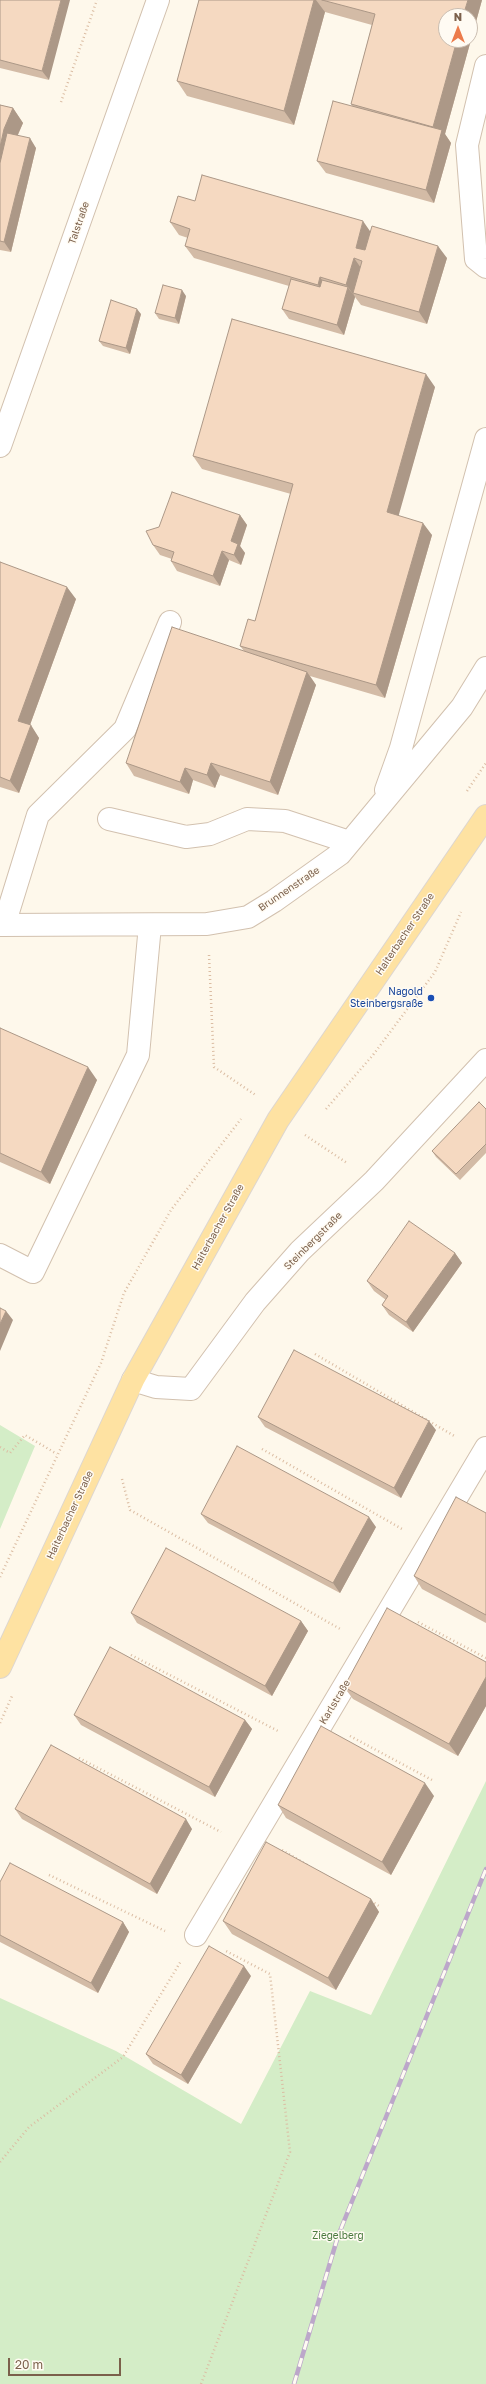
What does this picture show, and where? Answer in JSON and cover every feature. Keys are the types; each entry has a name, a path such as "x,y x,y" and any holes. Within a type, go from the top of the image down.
{"main road":[{"name":"Haiterbacher Straße","path":"0,1667 133,1380 278,1120 486,816"}],"street":[{"name":"Talstraße","path":"0,446 158,0"},
{"path":"486,66 467,145 476,259 486,267"},
{"path":"381,804 401,748 486,439"},
{"path":"2,925 38,815 125,729 170,622"},
{"name":"Brunnenstraße","path":"2,925 208,924 248,917 274,901 340,854 462,707 486,668"},
{"path":"109,819 186,837 210,834 247,819 285,821 349,842"},
{"path":"0,1255 33,1272 138,1055 150,925"},
{"name":"Steinbergstraße","path":"133,1380 156,1387 191,1389 256,1302 300,1251 374,1181 486,1060"},
{"name":"Karlstraße","path":"194,1940 485,1450"}],"path":[{"path":"61,102 97,0"},
{"path":"208,924 214,1067 258,1097"},
{"path":"304,1135 374,1181"},
{"path":"315,1354 485,1450"},
{"path":"0,1447 10,1453 25,1435 57,1454"},
{"path":"262,1449 429,1544"},
{"path":"121,1472 130,1510 368,1645"},
{"path":"391,1608 486,1658"},
{"path":"131,1655 308,1747"},
{"path":"323,1721 432,1780"},
{"path":"79,1758 253,1841 311,1866"},
{"path":"49,1874 270,1974 290,2152 201,2384"},
{"path":"366,1898 379,1906"},
{"path":"0,2162 29,2127 123,2057 194,1940"}],"green space":[{"path":"0,1425 35,1446 0,1529"},
{"name":"Ziegelberg","path":"486,1781 486,2384 0,2384 0,1998 116,2051 241,2124 310,1991 371,2015"}],"building":[{"path":"0,0 61,0 42,71 0,60"},
{"path":"199,0 314,0 284,111 177,81"},
{"path":"322,0 468,0 466,8 438,8 438,48 455,48 433,127 351,104 375,14"},
{"path":"333,101 442,130 426,190 317,161"},
{"path":"0,105 13,108 4,129 0,147"},
{"path":"7,133 30,138 4,242 0,241 0,163"},
{"path":"202,175 363,221 356,248 365,250 372,226 438,246 419,312 353,293 362,261 354,258 346,285 320,277 318,285 185,246 190,229 170,222 178,196 195,201"},
{"path":"291,279 320,287 322,280 348,287 337,325 282,309"},
{"path":"163,285 182,290 175,318 155,313"},
{"path":"111,300 137,309 126,348 99,341"},
{"path":"232,319 426,374 387,512 423,523 376,685 240,646 248,619 255,621 293,484 193,456"},
{"path":"172,492 240,515 231,541 238,544 234,555 222,551 213,576 171,561 174,552 153,545 146,531 159,527"},
{"path":"0,562 67,587 18,721 31,725 10,781 0,777"},
{"path":"172,627 307,672 270,782 211,763 207,775 185,768 180,782 126,763"},
{"path":"0,1028 88,1067 41,1172 0,1153"},
{"path":"479,1102 486,1109 486,1144 456,1174 432,1151"},
{"path":"409,1221 455,1253 406,1322 382,1305 388,1296 367,1281"},
{"path":"0,1308 6,1311 0,1324"},
{"path":"294,1350 429,1421 394,1488 258,1417"},
{"path":"237,1446 369,1517 333,1583 201,1514"},
{"path":"456,1497 486,1513 486,1615 414,1576"},
{"path":"166,1548 301,1621 265,1686 131,1613"},
{"path":"387,1608 486,1662 486,1677 449,1744 344,1687"},
{"path":"110,1647 245,1720 209,1787 74,1715"},
{"path":"321,1726 425,1783 382,1862 278,1805"},
{"path":"51,1745 186,1819 150,1884 15,1809"},
{"path":"266,1842 371,1899 328,1978 223,1921"},
{"path":"10,1863 123,1922 91,1983 0,1935 0,1882"},
{"path":"209,1946 244,1966 181,2075 146,2054"}],"railway":[{"path":"294,2384 338,2236 486,1869"}],"place":[{"name":"Nagold Steinbergsraße","path":"431,998"}]}
